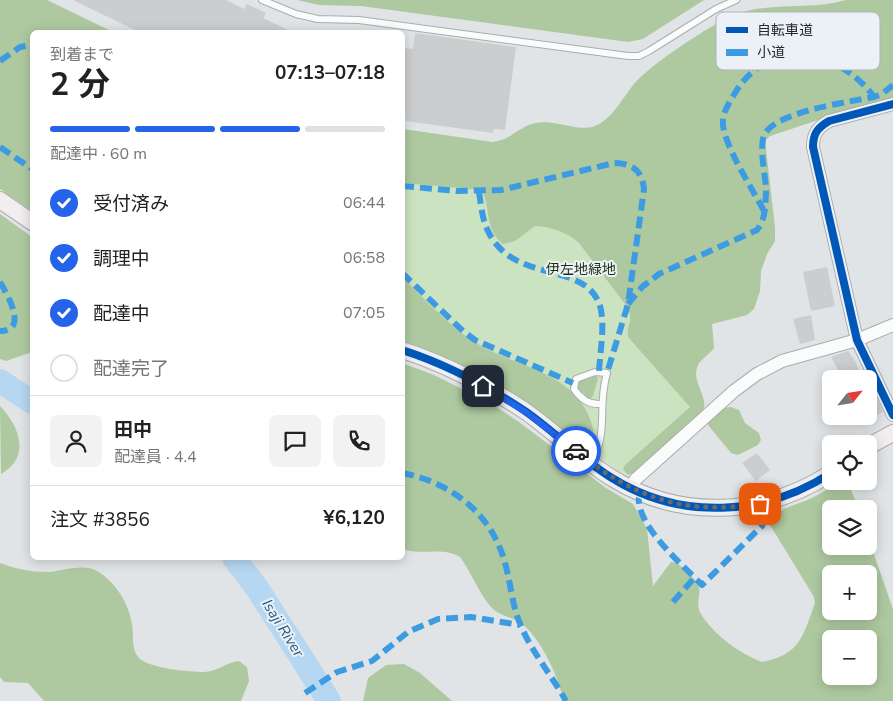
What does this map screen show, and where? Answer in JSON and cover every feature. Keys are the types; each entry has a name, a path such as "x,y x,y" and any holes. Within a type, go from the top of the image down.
{"street":[{"path":"893,104 828,121 819,127 813,136 813,147 857,340 893,415"},
{"path":"0,200 30,221"},
{"path":"630,488 636,479 734,391 757,374 795,356 857,340 893,325"},
{"path":"405,351 439,364 498,394 532,417 591,463 630,488 659,500 684,506 735,508 785,497 822,478"},
{"path":"877,442 892,434"}],"lane":[{"path":"262,0 296,14 318,18 359,20 639,56 716,9 736,0"},
{"path":"591,463 602,433 601,404 607,373 595,372 576,379 574,389 577,393 590,404 601,404"}],"green space":[{"path":"0,0 47,0 109,30 30,30 30,210 0,189"},
{"path":"297,0 704,0 643,39 628,42 361,6 319,5"},
{"name":"伊左地緑地","path":"846,0 893,0 880,23 880,12 744,12 761,8 832,3"},
{"path":"846,0 893,0 893,99 827,117 770,136 765,140 775,241 767,254 761,271 760,291 754,309 747,315 712,324 714,348 699,363 696,371 696,377 704,400 703,412 637,471 628,475 623,469 625,465 690,407 628,337 630,315 625,304 579,243 570,236 552,229 535,226 515,241 503,244 497,238 490,225 482,190 405,183 405,129 492,142 504,139 524,127 536,123 543,122 578,128 592,127 611,115 634,84 653,66 716,24 716,70 880,70 880,12 744,12 761,8 832,3"},
{"name":"伊左地緑地","path":"716,24 716,70 854,70 827,117 770,136 765,140 775,241 767,254 761,271 760,291 754,309 747,315 712,324 714,348 697,366 696,377 705,405 637,471 628,475 617,470 516,396 490,380 463,365 405,342 405,129 492,142 504,139 524,127 536,123 543,122 578,128 592,127 611,115 634,84 653,66"},
{"path":"0,214 30,236 30,353 6,361 0,359"},
{"path":"405,280 445,319 473,341 488,350 539,371 570,390 581,403 590,419 593,430 592,440 586,444 580,443 518,397 474,371 405,342"},
{"path":"405,364 434,375 492,404 519,422 606,488 633,504 647,529 653,586 671,562 683,567 699,587 698,607 706,622 728,642 745,654 762,662 775,659 792,649 803,634 815,603 814,597 770,525 771,517 827,490 851,490 855,500 822,500 822,555 874,555 893,609 893,701 563,701 554,671 535,638 521,623 491,607 460,557 439,551 417,552 405,550"},
{"path":"595,375 598,378 593,396 590,399 577,388 578,381"},
{"path":"0,406 13,423 19,442 19,451 16,459 1,474"},
{"path":"731,407 739,410 745,423 759,433 761,440 758,445 738,455 731,453 708,425 708,422 724,408"},
{"path":"0,563 18,568 48,572 86,568 104,575 120,594 128,609 133,628 134,646 138,657 159,667 197,672 209,672 239,661 247,667 249,681 241,701 44,701 28,683 4,682 0,677"},
{"path":"404,664 420,673 452,701 363,701 368,678 386,665"}],"building":[{"path":"73,0 226,0 244,9 247,4 266,13 263,18 288,30 135,30"},
{"path":"415,33 516,47 505,130 494,129 493,133 405,121 405,48 413,49"},
{"path":"827,267 835,306 811,311 803,272"},
{"path":"811,315 815,340 800,344 793,319"},
{"path":"848,351 856,362 858,370 838,370 831,357"},
{"path":"878,402 883,412 878,414"},
{"path":"757,453 770,470 756,481 742,463"}],"waterway":[{"name":"Isaji River","path":"0,381 30,401"},
{"name":"Isaji River","path":"236,560 257,588 329,701"}],"marked path":[{"path":"0,61 20,47 30,45"},
{"path":"756,70 749,75 728,104 723,125 734,156 764,211"},
{"path":"845,70 859,81 874,97"},
{"path":"628,304 642,287 659,274 757,230 764,217 765,208 766,186 762,146 763,139 768,130 794,115 829,105 874,97 882,94 893,85"},
{"path":"0,147 30,168"},
{"path":"405,186 457,191 501,190 614,163 621,163 635,169 641,177 644,189 628,304 607,373"},
{"path":"479,192 485,225 498,246 513,258 529,266 577,281 590,290 599,303 602,318 599,371"},
{"path":"405,276 475,340 573,383"},
{"path":"0,282 11,303 15,319 9,329 0,331"},
{"path":"405,474 437,484 467,503 480,515 499,545 521,626 566,701"},
{"path":"640,492 639,504 650,529 672,555 702,585 762,526 764,520 760,504"},
{"path":"673,602 695,577"},
{"path":"305,693 337,672 372,661 408,632 438,619 471,617 520,625"}],"cycle path":[{"path":"893,104 829,121 816,132 813,147 857,340 893,415"},
{"path":"405,351 466,376 496,393 525,411 612,478 639,492 666,501 694,507 723,508 751,505 779,498 822,478"}],"way so far":[{"path":"576,451 612,478 634,490 659,500 684,506 709,508 735,508 760,504"}],"route":[{"path":"483,386 526,412 576,451"}]}
